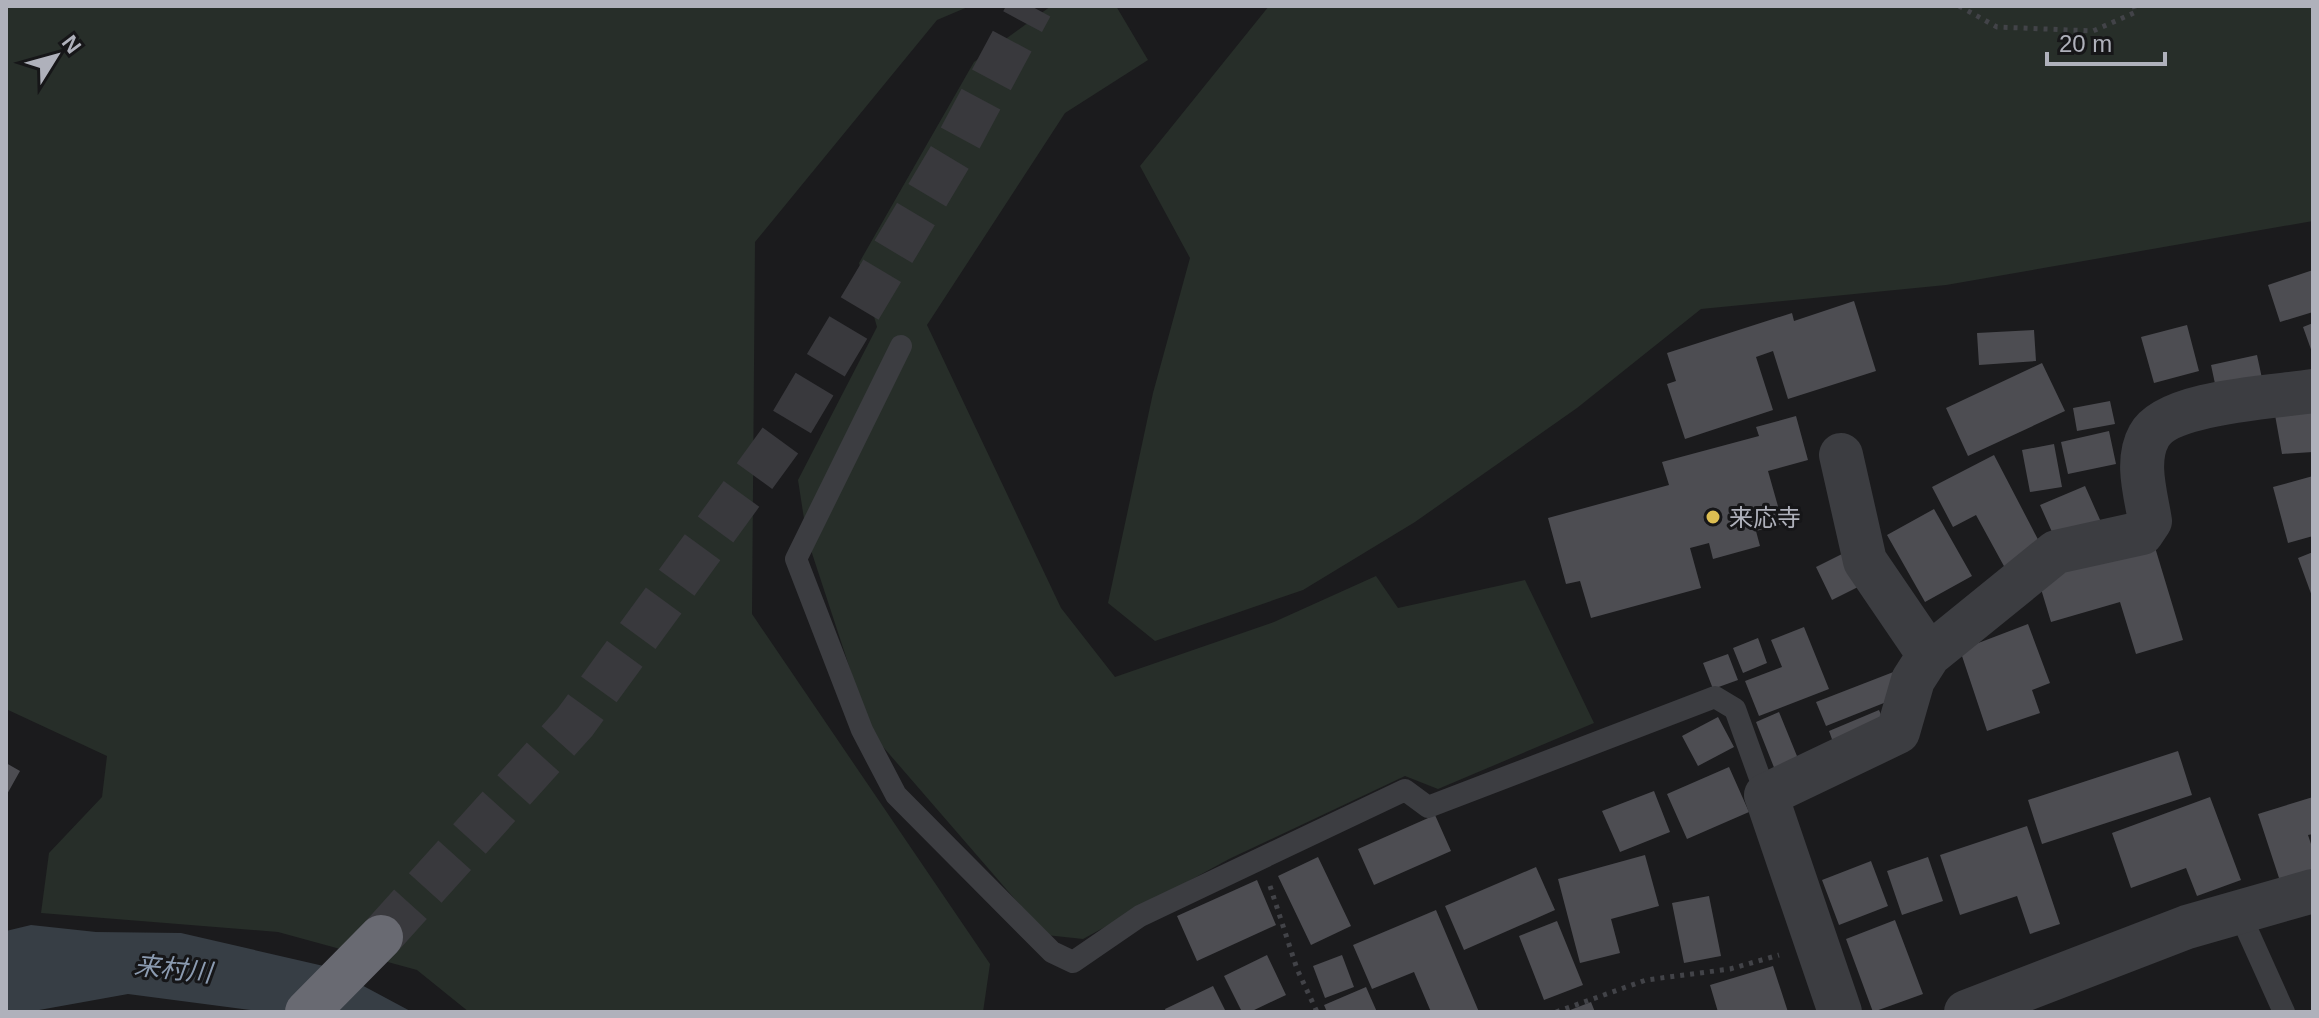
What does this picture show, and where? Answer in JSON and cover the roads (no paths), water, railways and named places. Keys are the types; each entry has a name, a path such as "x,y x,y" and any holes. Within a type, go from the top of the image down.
{"highway":[{"path":"307,1012 381,937"}],"street":[{"path":"1840,1012 1814,944 1766,795 1898,732 1913,680 1929,655 2056,552 2142,533 2150,521 2142,464 2149,435 2169,416 2313,391"},
{"path":"1841,455 1865,561 1929,655"},
{"path":"1966,1012 2187,927 2313,891"}],"lane":[{"path":"901,346 796,559 862,730 896,795 1052,952 1073,962 1140,916 1405,790 1428,807 1715,697 1735,709 1766,795"},
{"path":"2239,912 2284,1012"}],"water":[{"name":"来村川","path":"31,925 96,932 181,933 328,967 412,1012 265,1012 128,994 28,1012 6,1012 6,931"}],"tunnel":[{"path":"381,937 575,722 783,437 950,157 1031,6"}],"place":[{"name":"来応寺","path":"1713,517"}]}
